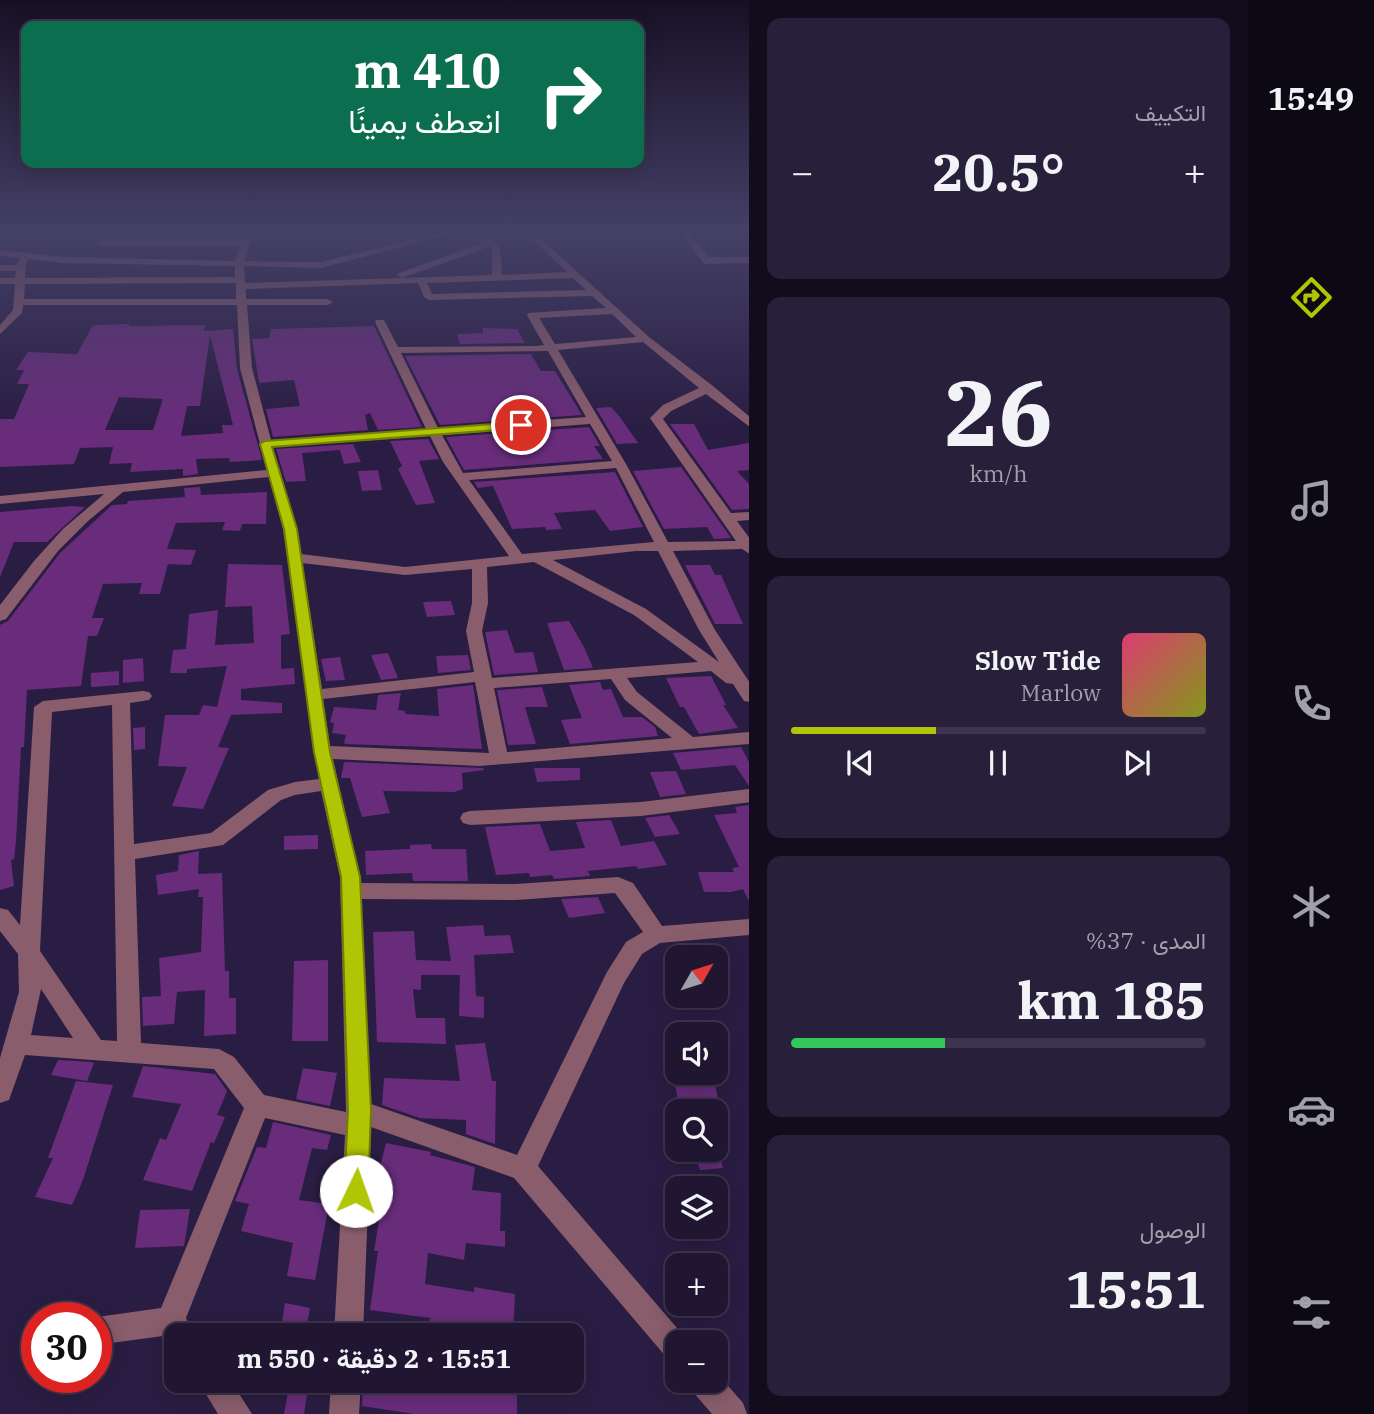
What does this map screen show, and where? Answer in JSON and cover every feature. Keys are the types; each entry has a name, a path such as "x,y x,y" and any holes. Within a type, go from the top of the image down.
{"street":[{"path":"1,329 18,311 19,295"},
{"path":"242,295 246,368 290,529 322,752 351,891 359,1119 349,1323"},
{"path":"428,295 429,298 528,295"},
{"path":"595,295 749,424"},
{"path":"18,302 328,302"},
{"path":"614,311 532,315 620,464 707,630 746,692"},
{"path":"380,322 434,432 460,477 519,560"},
{"path":"394,350 552,348 645,339"},
{"path":"709,388 667,408 656,418 748,547"},
{"path":"265,444 595,420"},
{"path":"460,477 620,464"},
{"path":"0,500 274,474"},
{"path":"0,617 24,581 61,537 84,515 118,490"},
{"path":"727,518 749,516"},
{"path":"294,558 405,571 661,546 748,547"},
{"path":"536,557 640,612 716,666 746,692"},
{"path":"479,564 480,603 474,631 499,759"},
{"path":"314,695 484,680 716,666"},
{"path":"616,674 631,696 689,743"},
{"path":"0,1092 17,1044 30,992 29,952 43,707 144,696"},
{"path":"121,699 130,1053"},
{"path":"322,752 457,760 499,759 749,738"},
{"path":"125,853 216,840 229,833 271,797 284,791 329,784"},
{"path":"470,818 641,808 749,795"},
{"path":"351,891 516,892 618,885 626,889 656,934"},
{"path":"0,916 29,952 94,1050"},
{"path":"523,1169 615,978 634,948 656,934 749,927"},
{"path":"17,1044 219,1059 231,1067 249,1099 258,1105 359,1119 523,1169 665,1335"},
{"path":"177,1323 258,1105"},
{"path":"112,1330 164,1328"},
{"path":"222,1393 237,1414"},
{"path":"345,1414 346,1393"},
{"path":"714,1393 732,1414"}],"building":[{"path":"93,325 205,325 204,331 233,329 237,369 262,460 230,462 229,458 196,459 198,474 183,476 183,469 130,472 132,463 109,464 113,447 80,448 74,464 0,467 0,419 14,419 29,384 17,384 24,370 16,370 28,352 77,354","holes":["210,335 233,425 222,425 223,433 181,436 187,406 200,406","119,397 163,399 153,430 105,430"]},
{"path":"374,326 422,427 378,430 370,413 365,415 368,430 273,437 266,409 300,406 294,380 259,383 252,339 269,338 271,329"},
{"path":"483,328 517,329 525,343 460,344 457,334 483,333"},
{"path":"531,354 541,371 555,371 582,415 440,425 405,356"},
{"path":"611,407 638,443 617,444 596,408"},
{"path":"670,424 694,424 708,450 749,443 749,470 737,471 749,484 749,509 732,510"},
{"path":"589,427 600,446 594,446 603,459 464,470 446,437"},
{"path":"428,439 439,459 419,461 435,503 416,505 398,469 402,466 390,441"},
{"path":"353,444 361,462 344,464 340,450 302,453 306,481 286,482 276,449"},
{"path":"681,467 731,538 714,539 707,527 664,529 633,471"},
{"path":"378,470 382,490 362,491 358,471"},
{"path":"615,472 643,527 610,531 595,510 554,513 562,529 512,529 493,486 478,488 474,482"},
{"path":"200,487 201,495 267,492 266,524 242,524 240,531 222,530 225,522 176,523 167,549 196,550 191,565 168,564 160,594 139,594 142,583 103,584 92,618 104,618 97,636 88,636 81,686 27,690 16,841 14,859 11,860 14,886 0,890 0,625 8,621 60,553 112,505 127,504 128,501 185,497 184,488"},
{"path":"85,507 47,542 14,542 0,577 0,512"},
{"path":"228,564 282,565 290,634 281,635 281,669 294,668 295,684 241,689 241,700 282,703 282,713 231,715 218,747 229,748 203,809 172,806 187,767 158,766 165,715 199,715 203,705 217,707 227,666 170,673 173,650 186,649 189,614 218,610 215,645 254,643 252,606 225,607"},
{"path":"685,565 710,565 715,575 721,575 743,624 715,624"},
{"path":"451,601 455,615 427,617 423,602"},
{"path":"569,621 593,668 564,670 547,623"},
{"path":"507,630 515,653 533,652 538,672 494,675 485,632"},
{"path":"388,653 398,678 381,680 371,655"},
{"path":"468,655 471,670 438,673 436,656"},
{"path":"340,657 345,680 326,681 321,659"},
{"path":"143,658 144,681 123,683 123,660"},
{"path":"119,671 119,685 91,687 91,673"},
{"path":"711,676 726,705 723,705 738,728 699,734 684,707 680,707 666,678"},
{"path":"600,682 603,690 611,689 623,717 642,717 655,727 658,736 570,744 561,720 582,718 569,685"},
{"path":"473,685 482,749 346,744 346,735 332,733 334,723 330,722 334,707 376,710 378,695 401,693 398,710 405,711 405,714 439,716 437,689"},
{"path":"542,687 548,707 525,707 536,744 508,745 497,690"},
{"path":"145,727 145,749 134,750 133,728"},
{"path":"741,747 749,762 749,786 735,765 681,770 673,753"},
{"path":"344,762 484,770 462,773 463,789 454,792 383,791 390,813 362,817 350,778 341,778"},
{"path":"534,768 580,768 580,780 537,782"},
{"path":"676,771 686,794 660,797 650,772"},
{"path":"749,805 749,901 743,889 704,892 698,872 734,872 732,868 739,867 714,815 737,813 735,807"},
{"path":"669,815 680,834 655,837 645,818"},
{"path":"611,820 621,846 654,841 667,865 588,871 590,876 554,879 552,875 530,877 529,873 496,875 485,827 540,824 550,851 585,848 576,822"},
{"path":"318,835 318,849 284,850 284,836"},
{"path":"431,844 432,849 466,849 468,881 413,881 412,873 366,875 365,851 410,849 410,845"},
{"path":"199,851 198,874 222,873 225,971 229,971 229,998 236,998 236,1034 204,1036 205,990 177,992 174,1024 143,1026 142,997 161,996 159,958 201,952 203,897 198,897 199,889 158,895 156,875 178,871 179,855"},
{"path":"598,897 605,913 569,918 561,899"},
{"path":"483,925 485,936 510,935 514,953 474,955 476,996 484,997 484,1018 459,1016 460,975 421,975 421,990 413,989 416,1018 445,1018 446,1044 377,1042 373,932 414,931 416,960 451,961 446,927"},
{"path":"328,960 328,1041 292,1041 294,961"},
{"path":"485,1043 492,1081 496,1081 495,1144 466,1134 466,1120 420,1118 382,1105 384,1078 460,1081 455,1045"},
{"path":"58,1060 94,1063 87,1081 51,1075"},
{"path":"143,1066 215,1074 227,1091 217,1115 225,1117 214,1143 211,1142 192,1191 143,1180 160,1138 166,1140 181,1104 132,1097"},
{"path":"303,1068 337,1073 330,1106 296,1099"},
{"path":"76,1081 113,1085 83,1180 72,1205 35,1197 53,1158 48,1158"},
{"path":"675,1085 715,1085 718,1099 678,1099"},
{"path":"273,1122 331,1135 327,1150 312,1148 299,1200 329,1204 315,1280 287,1276 293,1243 241,1231 249,1204 235,1201 257,1147 266,1148"},
{"path":"386,1143 431,1152 430,1155 475,1167 472,1190 501,1193 500,1231 505,1231 505,1247 466,1243 464,1260 428,1253 425,1284 474,1292 474,1287 515,1294 514,1323 429,1323 430,1318 370,1310 378,1251 374,1251 383,1196 373,1194"},
{"path":"698,1162 721,1162 723,1168 700,1170"},
{"path":"190,1209 184,1246 135,1248 140,1210"},
{"path":"285,1303 310,1308 307,1323 282,1323"},
{"path":"288,1393 307,1393 304,1414 284,1414"},
{"path":"363,1393 517,1393 517,1414 414,1414 362,1406"}],"route":[{"path":"356,1191 359,1111 355,952 350,877 322,752 290,529 265,444 521,425"}]}
